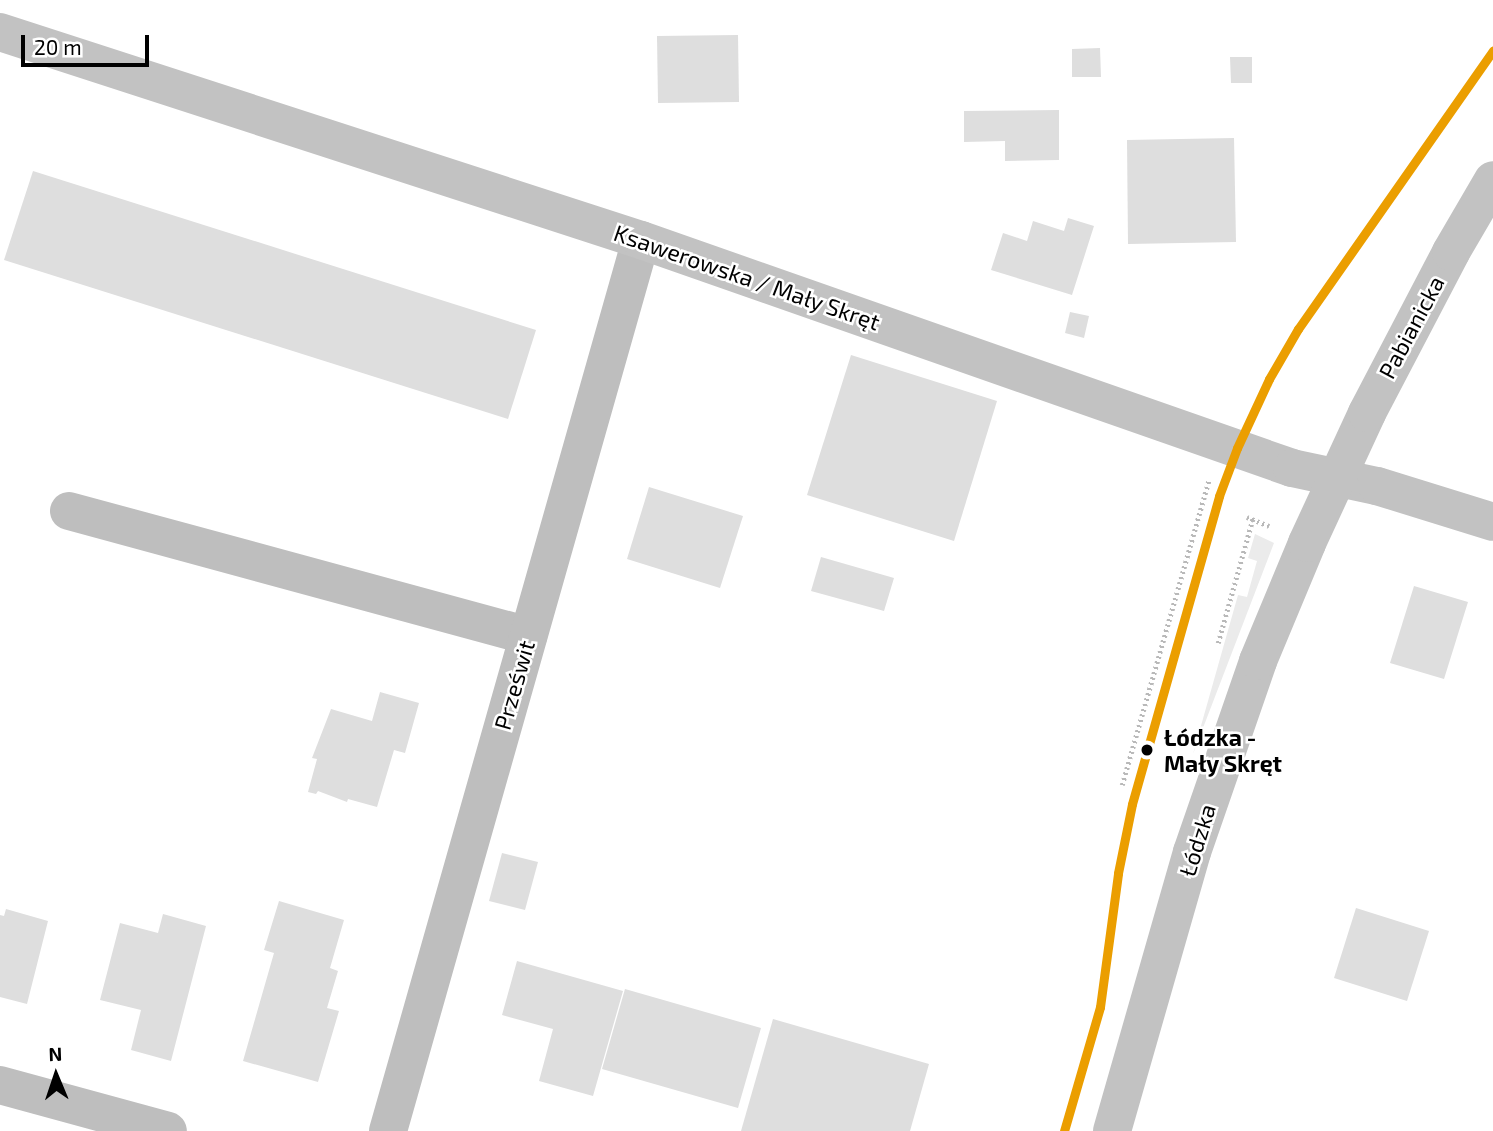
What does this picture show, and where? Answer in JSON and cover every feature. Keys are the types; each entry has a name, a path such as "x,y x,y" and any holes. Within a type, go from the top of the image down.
{"street":[{"name":"Ksawerowska / Mały Skręt","path":"0,32 641,240 1120,405 1292,468 1377,485 1493,522"},
{"name":"Pabianicka","path":"1337,478 1407,333 1493,180"},
{"name":"Prześwit","path":"388,1131 641,240"},
{"name":"Łódzka","path":"1112,1131 1225,750 1289,585 1337,478"},
{"path":"69,511 528,636"},
{"path":"0,1085 168,1131"}],"path":[{"path":"1122,785 1205,505 1210,478"},
{"path":"1216,649 1250,518 1272,527"}],"shaded area":[{"path":"1255,534 1274,543 1193,754 1238,595 1247,597 1257,561 1248,558"}],"building":[{"path":"738,35 739,102 658,103 657,36"},
{"path":"1100,48 1101,77 1072,77 1072,49"},
{"path":"1230,57 1252,57 1252,83 1231,83"},
{"path":"1059,110 1059,160 1005,161 1005,141 964,142 964,111"},
{"path":"1234,138 1236,242 1128,244 1127,140"},
{"path":"33,171 536,330 508,419 4,260"},
{"path":"1068,218 1094,226 1072,295 991,270 1003,233 1027,241 1033,221 1064,231"},
{"path":"1070,312 1089,316 1084,338 1065,333"},
{"path":"851,355 997,401 954,541 807,495"},
{"path":"649,487 743,516 720,588 627,559"},
{"path":"821,557 894,578 884,611 811,591"},
{"path":"1414,586 1468,602 1444,679 1390,663"},
{"path":"380,692 419,703 405,753 394,750 377,807 348,799 347,802 318,791 316,794 308,792 317,759 312,758 331,709 372,721"},
{"path":"502,853 538,862 525,910 489,901"},
{"path":"279,901 344,920 330,968 338,971 327,1008 339,1011 318,1082 243,1061 274,953 264,950"},
{"path":"1356,908 1429,931 1407,1001 1334,978"},
{"path":"6,909 48,921 27,1004 0,997 0,915 4,916"},
{"path":"163,914 206,926 171,1061 131,1050 141,1010 100,1000 120,923 158,933"},
{"path":"517,961 623,991 593,1096 539,1081 553,1029 502,1015"},
{"path":"625,989 761,1028 738,1108 602,1069"},
{"path":"773,1019 929,1064 910,1131 741,1131"}],"transit line":[{"path":"1064,1131 1100,1007 1118,873 1132,804 1219,496 1237,448 1269,379 1298,329 1493,51"}],"place":[{"name":"Łódzka - Mały Skręt","path":"1147,750"}]}
